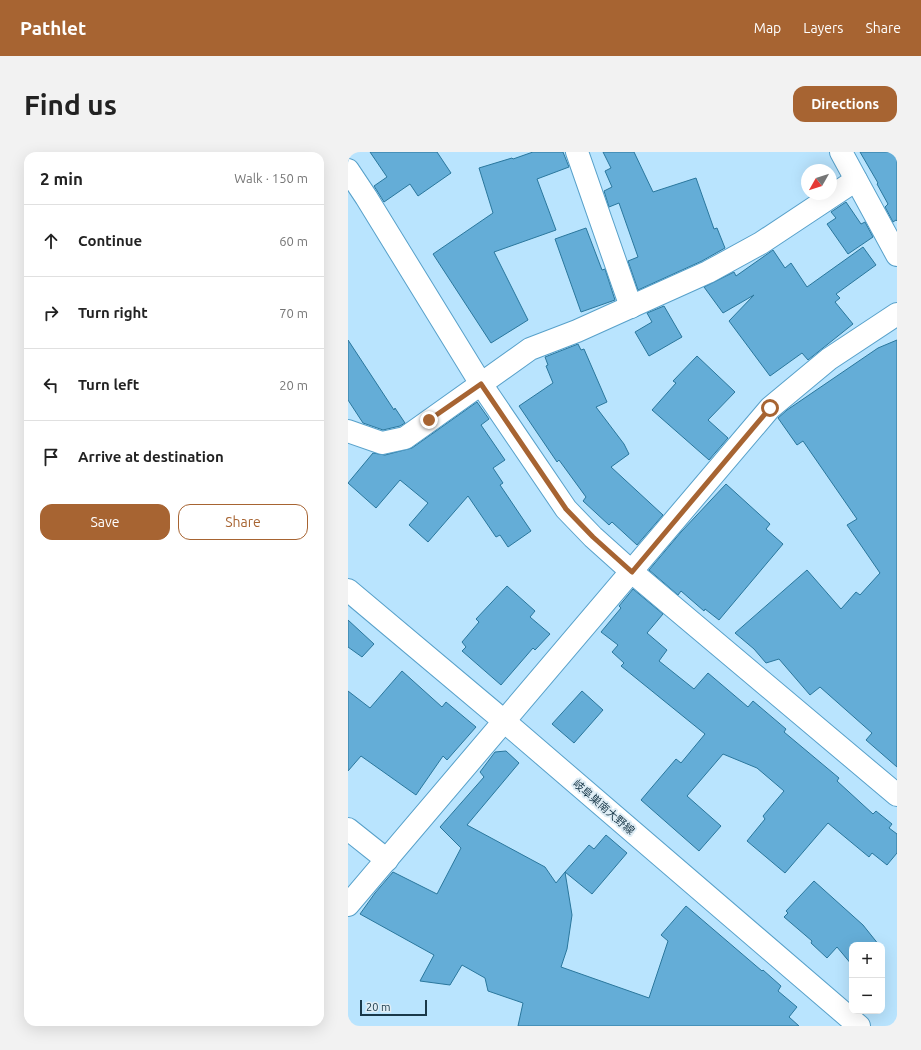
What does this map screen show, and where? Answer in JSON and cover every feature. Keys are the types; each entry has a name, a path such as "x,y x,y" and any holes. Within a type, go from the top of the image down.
{"street":[{"path":"577,152 631,307"},
{"path":"841,152 897,254"},
{"path":"348,170 481,384 566,509 593,537 632,572 897,795"},
{"path":"348,431 382,443 405,438 530,349 577,331 708,272 761,243 856,180"},
{"path":"348,905 770,408 830,358 897,314"},
{"name":"岐阜巣南大野線","path":"348,590 504,721 859,1026"},
{"path":"348,829 387,860"}],"building":[{"path":"370,152 437,152 451,173 418,196 410,184 384,202 374,186 387,177"},
{"path":"533,152 563,152 569,167 537,179 556,230 494,252 528,320 491,343 433,254 493,213 479,168"},
{"path":"603,152 634,152 653,192 696,178 714,229 717,228 725,248 702,261 638,290 628,261 638,257 619,203 609,207 604,191 612,187 605,171 611,168"},
{"path":"860,152 897,152 897,221 896,220 893,222 885,207 888,204"},
{"path":"846,202 861,224 865,222 873,237 848,254 827,224 836,218 831,212"},
{"path":"586,228 602,270 605,269 615,300 581,312 555,239"},
{"path":"863,247 876,265 836,294 840,298 835,302 853,324 808,360 802,353 770,376 729,321 754,295 723,313 704,287 734,272 736,276 773,250 785,268 791,263 807,287"},
{"path":"664,306 682,337 649,356 635,332 652,322 647,313"},
{"path":"348,340 394,410 395,408 405,423 400,426 383,430 363,423 348,400"},
{"path":"897,340 897,767 866,740 872,733 820,687 810,695 779,659 766,663 754,649 735,633 807,570 841,609 856,592 860,595 880,573 847,525 857,519 803,441 797,445 778,418 787,410 878,348"},
{"path":"578,344 581,350 584,349 607,402 596,407 624,444 629,454 611,467 663,515 637,545 612,522 609,525 583,501 586,497 559,460 557,462 519,406 553,383 546,366 548,365 545,357"},
{"path":"697,356 735,392 708,420 728,438 709,460 652,410 676,383 673,381"},
{"path":"477,402 489,419 481,425 505,460 493,468 503,483 500,485 531,531 508,547 500,535 496,537 468,496 428,542 409,525 428,503 400,480 376,508 348,483 373,453 385,455 412,448"},
{"path":"726,484 770,524 766,529 783,544 719,620 705,609 704,611 681,591 678,595 649,570 681,532"},
{"path":"507,586 535,611 530,617 550,634 535,650 533,648 501,685 462,651 466,647 462,642 479,622 476,619"},
{"path":"633,589 663,614 647,633 667,650 659,661 694,689 708,673 748,707 753,701 786,729 784,732 839,778 837,781 873,814 876,811 892,824 889,828 897,834 897,853 887,865 872,853 869,857 828,823 785,873 747,841 765,819 763,816 784,791 757,768 723,754 687,796 721,826 699,851 641,800 676,759 681,763 705,734 621,666 624,663 612,652 618,645 601,632 621,608 619,606"},
{"path":"348,620 374,644 362,657 348,647"},
{"path":"402,671 442,707 446,702 476,727 447,760 443,756 416,795 361,756 348,771 348,691 370,708"},
{"path":"582,691 603,710 574,743 552,724"},
{"path":"506,751 519,763 467,825 545,867 556,883 565,872 572,915 567,949 561,967 649,998 668,941 661,935 686,906 781,986 778,991 797,1007 789,1017 799,1026 518,1026 523,1003 488,991 485,978 462,965 450,985 420,981 434,955 360,914 393,872 437,894 461,848 440,827 484,777 480,772 495,752"},
{"path":"606,835 627,853 592,894 565,872 589,845 594,849"},
{"path":"814,881 863,925 877,942 849,942 849,961 837,947 827,958 811,943 812,941 784,917 788,913 786,911"}],"route":[{"path":"429,420 481,384 566,509 593,537 632,572 770,408"}]}
